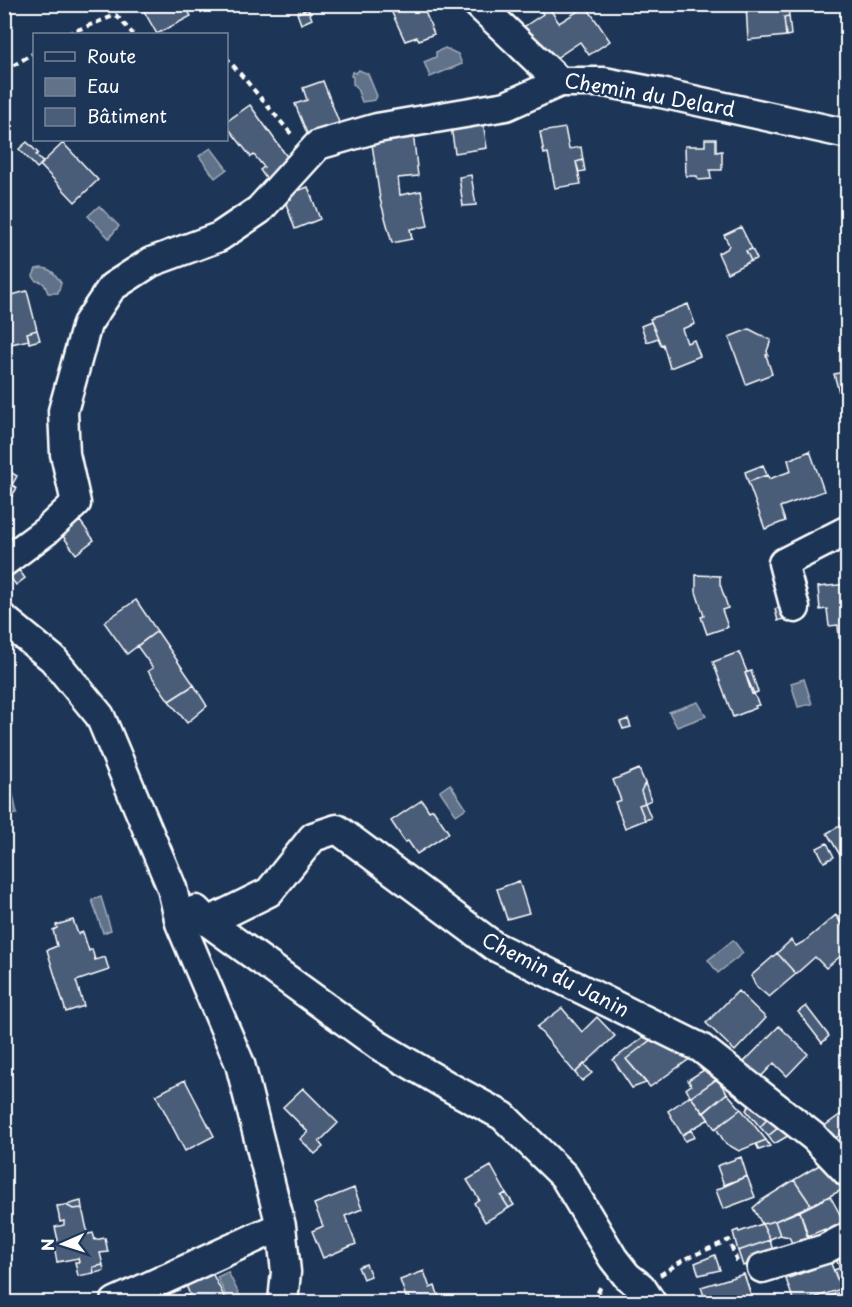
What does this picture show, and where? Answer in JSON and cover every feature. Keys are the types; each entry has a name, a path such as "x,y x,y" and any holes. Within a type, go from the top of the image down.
{"street":[{"name":"Chemin du Delard","path":"478,4 560,82 604,82 848,134"},
{"path":"4,562 46,531 76,503 65,454 63,411 87,324 112,287 151,262 219,237 249,217 266,203 318,145 377,128 506,106 560,82"},
{"path":"795,608 783,563 848,530"},
{"path":"4,619 52,659 100,716 172,888 180,923 240,1064 282,1226 286,1272 283,1302"},
{"name":"Chemin du Janin","path":"208,922 269,892 313,837 337,830 494,946 700,1048 814,1137 848,1173"},
{"path":"172,888 208,922 378,1046 503,1116 564,1176 613,1258 646,1295"},
{"path":"115,1302 282,1226"},
{"path":"762,1268 825,1249 848,1237"}],"path":[{"path":"70,33 116,15 132,33"},
{"path":"4,71 33,54"},
{"path":"228,59 309,155"},
{"path":"646,1295 685,1259 729,1240 740,1270 762,1268"}],"water":[{"path":"445,48 458,54 462,64 430,77 424,62 436,57 436,52"},
{"path":"359,70 368,74 377,96 375,100 362,102 351,76 352,72 356,73"},
{"path":"211,148 227,169 215,178 199,156"},
{"path":"99,206 119,226 109,238 88,216"},
{"path":"36,269 51,271 61,283 58,293 48,293 44,284 36,281 33,276"},
{"path":"804,679 812,704 798,707 791,683"},
{"path":"698,702 706,716 677,727 669,712"},
{"path":"450,784 466,808 456,815 440,791"},
{"path":"11,785 17,814 5,816 5,786"},
{"path":"101,897 111,930 103,933 92,900"},
{"path":"733,940 743,953 718,973 708,960"},
{"path":"228,1272 243,1302 229,1302 217,1277"}],"building":[{"path":"140,4 184,4 191,16 156,33"},
{"path":"388,4 422,4 434,34 419,40 417,37 405,41"},
{"path":"494,4 525,4 499,16"},
{"path":"788,4 789,16 784,17 786,36 748,40 746,5"},
{"path":"548,6 559,23 586,6 610,41 589,55 580,42 556,58 519,30 543,14 540,9"},
{"path":"308,9 312,19 301,24 297,13"},
{"path":"789,16 791,35 786,36 784,17"},
{"path":"323,81 340,125 308,136 295,104 307,100 303,88"},
{"path":"250,105 293,165 272,187 260,170 264,167 254,155 251,157 228,128 228,121"},
{"path":"483,122 487,148 455,153 451,127"},
{"path":"565,128 569,149 581,147 583,160 576,162 581,184 555,188 548,153 544,154 540,132"},
{"path":"413,132 418,176 398,178 400,195 421,191 428,226 410,229 412,239 392,243 380,199 371,137"},
{"path":"705,139 716,139 716,152 722,151 722,170 710,170 711,179 698,180 697,176 686,176 685,146 705,146"},
{"path":"27,142 38,153 36,155 43,163 37,168 19,149"},
{"path":"63,143 98,180 75,202 40,165"},
{"path":"583,160 585,171 579,172 576,162"},
{"path":"471,175 476,205 463,206 459,177"},
{"path":"308,187 320,219 295,229 285,201 291,199 289,194"},
{"path":"741,227 752,249 746,251 751,261 727,273 718,253 727,249 729,245 724,235"},
{"path":"752,249 757,259 751,261 746,251"},
{"path":"27,291 37,330 27,333 29,340 11,344 4,321 4,297"},
{"path":"688,304 695,324 682,329 687,343 694,340 700,356 670,368 663,344 661,345 650,319"},
{"path":"651,322 658,338 647,342 641,326"},
{"path":"749,329 771,340 768,355 766,355 772,374 746,384 729,337"},
{"path":"37,330 40,340 29,343 27,333"},
{"path":"848,371 848,390 839,392 834,374"},
{"path":"810,451 824,491 780,507 785,521 765,529 748,482 768,475 769,479 791,471 788,460"},
{"path":"4,458 7,470 17,476 12,485 17,488 10,499 4,496"},
{"path":"763,465 767,475 748,482 745,472"},
{"path":"80,521 94,540 76,554 62,535"},
{"path":"19,570 25,578 16,585 10,577"},
{"path":"696,575 720,576 720,584 728,608 722,610 728,627 707,634 696,592"},
{"path":"848,584 848,647 846,647 845,638 839,638 838,625 829,626 827,609 820,610 818,587"},
{"path":"136,600 157,631 127,654 104,622"},
{"path":"785,605 788,617 778,621 775,609"},
{"path":"157,631 194,685 169,701 148,671 153,668 137,646"},
{"path":"739,652 747,672 745,673 759,705 733,717 713,662"},
{"path":"751,671 758,692 752,694 745,673"},
{"path":"194,685 207,706 187,723 169,701"},
{"path":"628,719 631,727 623,729 620,722"},
{"path":"639,769 645,783 641,791 645,803 639,805 645,820 625,828 615,802 621,800 613,780"},
{"path":"645,783 651,800 645,803 641,791"},
{"path":"422,800 429,811 433,809 449,833 417,854 408,841 405,842 391,821"},
{"path":"645,803 651,818 645,820 639,805"},
{"path":"848,814 848,851 840,855 827,833 843,824 840,818"},
{"path":"827,843 834,857 824,862 817,848"},
{"path":"519,881 529,913 507,919 497,889"},
{"path":"836,915 848,934 848,950 826,968 815,957 796,974 777,953 791,940 796,946 805,941"},
{"path":"73,920 78,934 83,932 89,951 92,949 95,960 105,957 109,970 76,981 84,1006 66,1012 47,950 57,946 53,930 57,928 56,925"},
{"path":"777,953 796,974 769,997 756,986 751,976"},
{"path":"738,991 766,1018 735,1051 706,1023"},
{"path":"806,1006 829,1036 822,1043 798,1012"},
{"path":"562,1008 582,1032 597,1017 615,1036 575,1073 537,1027"},
{"path":"779,1026 808,1054 787,1076 774,1063 757,1081 740,1066"},
{"path":"650,1032 657,1035 626,1059 646,1083 632,1088 613,1060"},
{"path":"657,1035 691,1058 650,1087 626,1059"},
{"path":"584,1064 592,1073 582,1081 575,1073"},
{"path":"707,1068 717,1079 691,1097 686,1089 691,1085 688,1080"},
{"path":"717,1079 727,1093 703,1113 691,1097"},
{"path":"185,1080 214,1136 185,1151 156,1095"},
{"path":"303,1088 338,1123 319,1142 323,1147 315,1154 300,1139 308,1132 283,1107"},
{"path":"727,1093 741,1109 715,1129 704,1113"},
{"path":"690,1096 709,1119 682,1135 668,1111"},
{"path":"755,1099 772,1114 760,1127 746,1110"},
{"path":"741,1109 766,1140 739,1151 725,1143 716,1128"},
{"path":"844,1112 848,1116 848,1129 833,1140 823,1127"},
{"path":"772,1114 783,1124 768,1136 760,1127"},
{"path":"783,1124 793,1133 774,1144 768,1136"},
{"path":"691,1130 695,1137 685,1141 682,1135"},
{"path":"766,1140 770,1146 759,1150 756,1144"},
{"path":"741,1157 747,1176 724,1185 717,1166"},
{"path":"826,1161 848,1180 848,1187 811,1205 794,1180"},
{"path":"491,1166 506,1193 501,1196 509,1208 485,1222 474,1203 479,1199 467,1180"},
{"path":"747,1176 755,1197 723,1209 716,1190"},
{"path":"794,1180 811,1205 775,1221 762,1224 753,1208"},
{"path":"354,1188 362,1209 345,1216 356,1244 323,1258 312,1231 323,1226 314,1204"},
{"path":"506,1193 514,1205 509,1208 501,1196"},
{"path":"830,1196 848,1229 829,1241 825,1229 808,1236 800,1211"},
{"path":"81,1201 82,1208 73,1209 66,1205"},
{"path":"66,1205 73,1209 82,1208 88,1234 93,1233 95,1240 105,1238 108,1252 100,1253 103,1265 93,1267 94,1273 78,1276 75,1262 79,1262 78,1258 57,1262 53,1241 58,1240 55,1227 64,1225 64,1221 60,1222 57,1206"},
{"path":"800,1211 811,1250 797,1253 789,1237 780,1235 775,1221"},
{"path":"775,1221 780,1235 770,1239 762,1224"},
{"path":"762,1224 770,1240 738,1251 733,1232"},
{"path":"770,1240 774,1255 743,1266 738,1251"},
{"path":"848,1245 848,1265 840,1268 832,1251"},
{"path":"715,1255 720,1270 699,1275 695,1263"},
{"path":"830,1261 841,1289 802,1302 794,1302 786,1279"},
{"path":"366,1264 371,1276 363,1279 358,1267"},
{"path":"103,1265 104,1271 94,1273 93,1267"},
{"path":"848,1265 848,1285 841,1289 834,1270"},
{"path":"210,1269 227,1302 173,1302 190,1295 184,1280"},
{"path":"424,1271 430,1288 435,1286 441,1302 411,1302 409,1296 406,1297 400,1280"},
{"path":"744,1274 752,1298 740,1302 706,1302 701,1287"},
{"path":"848,1285 848,1302 815,1302 840,1292"}]}
